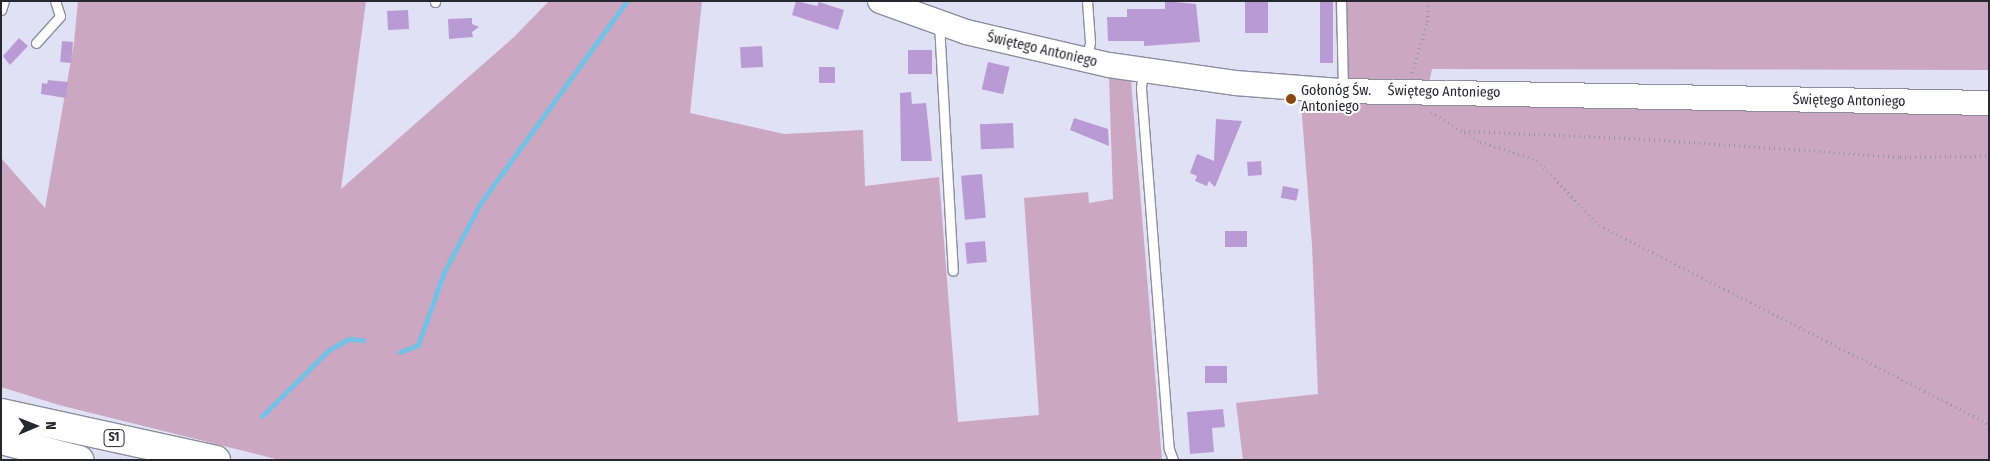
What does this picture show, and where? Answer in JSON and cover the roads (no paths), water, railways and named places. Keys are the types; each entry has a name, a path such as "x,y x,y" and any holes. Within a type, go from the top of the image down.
{"highway":[{"name":"S1","path":"4,419 72,458"},
{"name":"S1","path":"4,419 216,460"},
{"path":"1,456 72,458"}],"street":[{"name":"Świętego Antoniego","path":"880,1 939,24 1086,60 1143,71 1235,83 1343,91 1989,103"}],"lane":[{"path":"1,10 4,1"},
{"path":"36,43 60,16 55,1"},
{"path":"1086,60 1090,42 1087,1"},
{"path":"1341,1 1343,91"},
{"path":"939,24 953,271"},
{"path":"1143,71 1144,127 1169,448 1173,460"}],"waterway":[{"path":"400,352 418,345 444,272 480,204 627,1"},
{"path":"262,416 329,350 348,339 363,340"}],"place":[{"name":"Gołonóg Św. Antoniego","path":"1291,99"}]}
